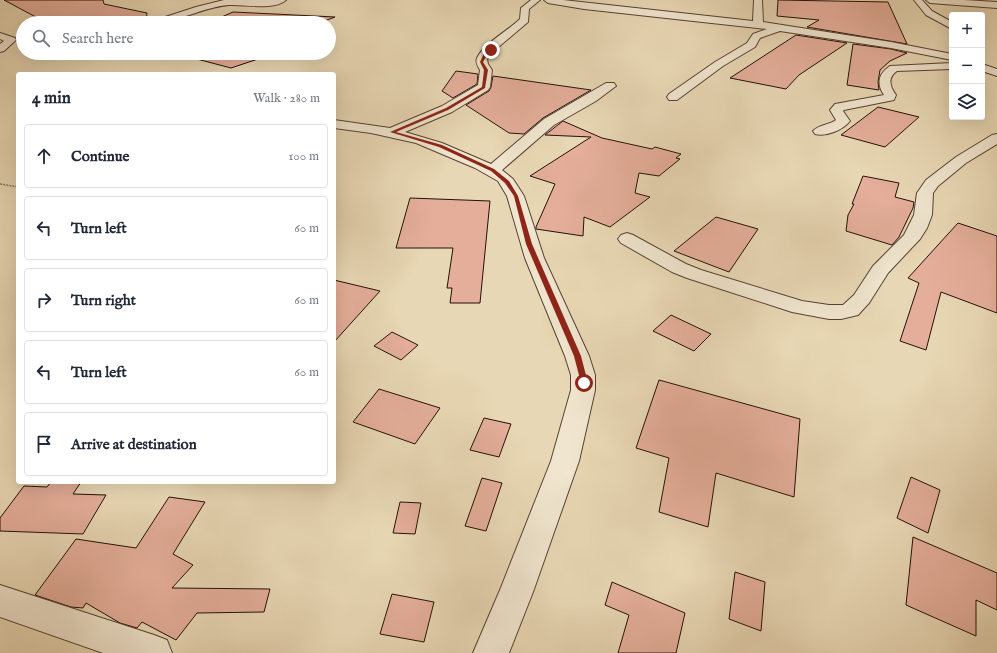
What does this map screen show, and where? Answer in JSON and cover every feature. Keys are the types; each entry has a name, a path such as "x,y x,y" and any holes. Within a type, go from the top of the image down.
{"street":[{"path":"179,16 218,4 242,2 269,4 282,0"},
{"path":"392,132 447,109 484,87 486,70 482,64 482,59 508,33 525,20 524,9 536,0"},
{"path":"548,0 584,6 758,24 891,45 949,56"},
{"path":"758,0 758,24"},
{"path":"918,0 929,13 949,24"},
{"path":"930,0 997,6"},
{"path":"673,97 719,64 751,45 756,36 779,28"},
{"path":"0,36 10,40 0,49"},
{"path":"820,131 843,121 836,110 840,107 890,97 884,86 884,79 889,71 894,68 949,66"},
{"path":"985,68 997,73"},
{"path":"493,170 549,122 610,86"},
{"path":"336,124 392,132 441,146 493,170 507,182 516,196 529,244 577,356 584,383 565,461 516,592 491,653"},
{"path":"627,239 678,268 701,276 799,307 829,312 850,310 862,299 880,270 911,239 918,228 923,214 925,193 932,183 961,160 997,138"},
{"path":"0,601 154,653"}],"path":[{"path":"0,184 16,187"}],"building":[{"path":"4,0 103,0 104,4 147,13 147,16 34,16"},
{"path":"778,0 888,2 907,44 807,27 819,20 777,16"},
{"path":"233,12 315,16 224,16"},
{"path":"796,35 847,43 799,75 786,89 730,78"},
{"path":"853,44 891,49 907,53 890,61 880,70 878,82 879,90 847,85"},
{"path":"201,60 255,60 231,68"},
{"path":"456,71 478,74 477,84 453,98 442,91"},
{"path":"493,76 591,90 543,118 524,134 509,133 466,105 489,91"},
{"path":"878,107 919,117 885,147 841,135"},
{"path":"563,121 602,138 652,149 655,147 681,154 676,158 680,159 659,176 639,173 635,193 650,197 610,227 584,217 583,236 536,229 555,184 530,176 591,137 545,135"},
{"path":"863,176 899,183 895,197 914,202 913,208 899,237 892,245 846,231 848,215 854,204 852,204"},
{"path":"410,198 490,201 480,303 450,303 452,288 447,288 453,248 396,248"},
{"path":"716,217 758,229 729,272 674,251"},
{"path":"958,223 997,236 997,313 941,292 926,350 900,341 919,283 908,278"},
{"path":"336,280 380,291 336,340"},
{"path":"671,315 711,334 694,351 653,331"},
{"path":"392,332 418,345 401,360 374,346"},
{"path":"659,380 800,419 794,497 716,473 708,527 659,512 669,458 636,448"},
{"path":"379,389 440,408 415,444 353,422"},
{"path":"484,418 511,424 499,457 470,450"},
{"path":"911,477 940,490 928,533 897,518"},
{"path":"482,478 502,483 486,531 465,526"},
{"path":"49,484 80,484 73,494 106,495 83,534 0,531 0,518 24,486 47,487"},
{"path":"169,497 205,502 173,554 193,565 172,588 270,589 264,612 197,613 176,640 142,622 137,628 120,623 86,603 83,608 71,607 35,595 76,539 136,548"},
{"path":"400,502 421,503 415,534 393,533"},
{"path":"913,537 997,573 997,610 976,600 976,636 906,605"},
{"path":"735,572 765,582 761,631 729,619"},
{"path":"612,582 685,613 676,653 618,653 629,615 605,605"},
{"path":"392,594 434,602 424,642 380,634"}],"route":[{"path":"491,50 485,54 481,62 486,70 484,87 447,109 392,132 441,146 493,170 507,182 516,196 529,244 577,356 584,383"}]}
